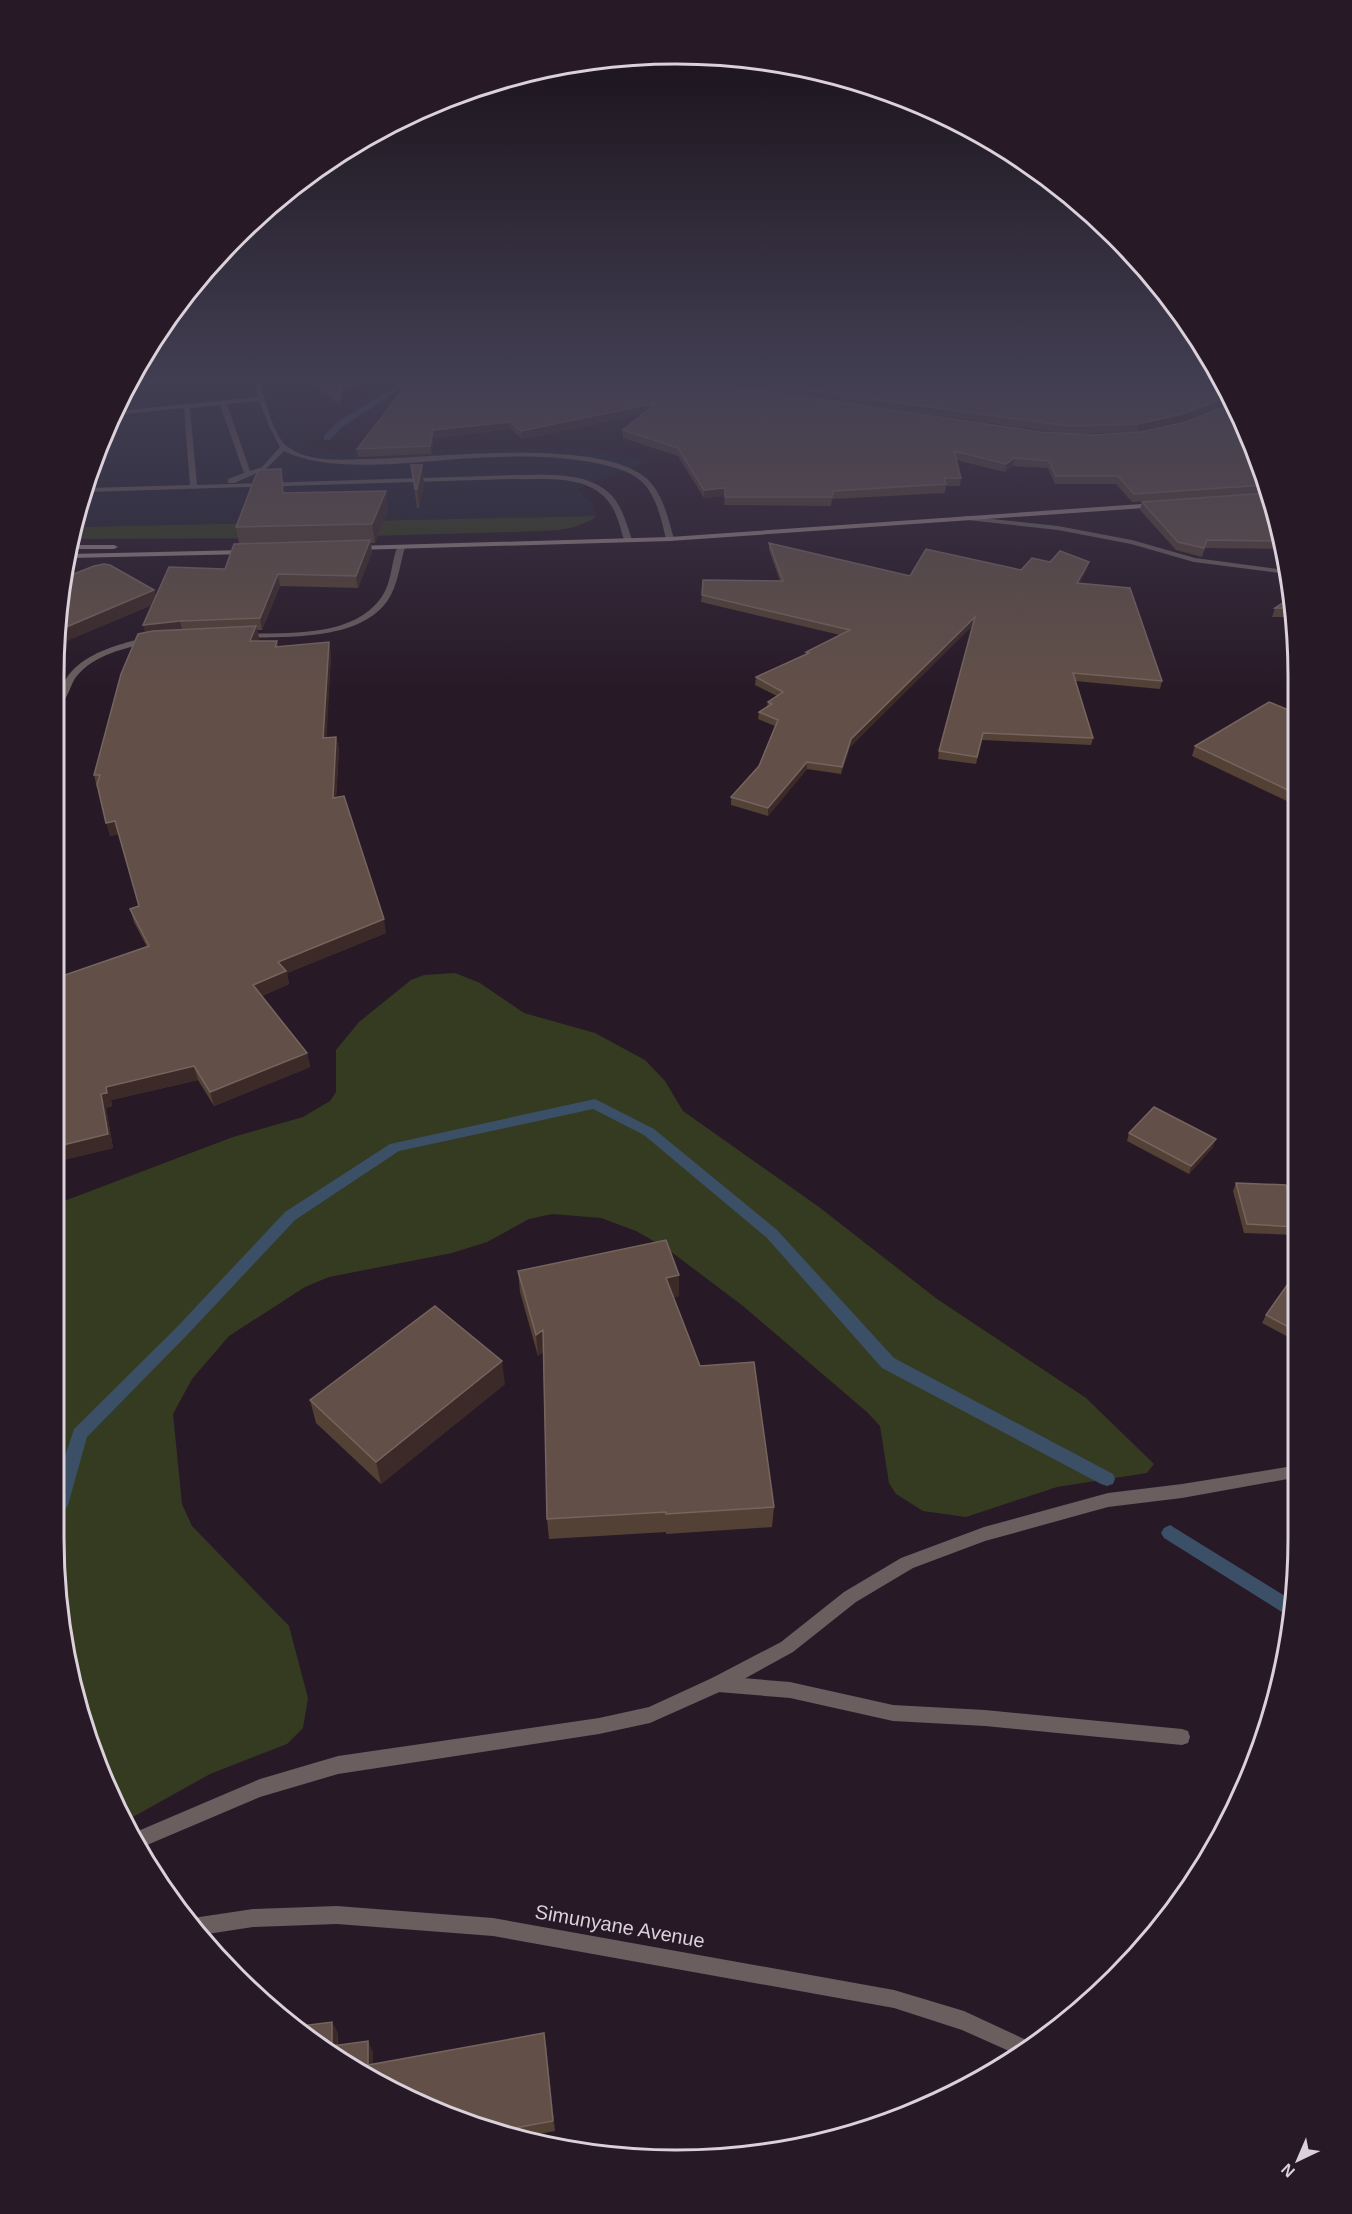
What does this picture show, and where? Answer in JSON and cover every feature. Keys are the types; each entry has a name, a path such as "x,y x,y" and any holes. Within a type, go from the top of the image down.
{"main road":[{"path":"346,548 670,539 1164,504"},
{"path":"76,556 256,550 78,547"}],"street":[{"path":"213,486 219,484"},
{"path":"94,490 267,484"},
{"path":"587,484 610,498 628,540"},
{"path":"647,484 663,508 670,539"},
{"path":"967,518 1058,528 1132,542 1194,560 1278,571"},
{"path":"233,636 328,631 357,623 384,600 400,547"},
{"path":"64,693 77,671 97,657 135,643 156,639"},
{"path":"143,1838 237,1795 297,1774 338,1765 599,1726 650,1715 718,1684 787,1647 850,1597 906,1563 984,1534 1108,1500 1288,1474"},
{"path":"718,1684 790,1690 892,1713 985,1718 1182,1737"},
{"name":"Simunyane Avenue","path":"203,1925 253,1918 337,1916 493,1927 894,1999 964,2021 1020,2043"}],"shaded area":[{"path":"95,484 589,484 577,489 593,504 597,516 83,527"}],"green space":[{"path":"597,516 571,528 557,530 299,538 80,539 83,527"},
{"path":"455,973 480,983 524,1013 595,1033 645,1060 665,1081 683,1111 819,1207 937,1299 1086,1398 1154,1464 1147,1473 1057,1487 966,1517 923,1511 896,1494 889,1483 880,1426 868,1413 743,1306 666,1248 636,1231 601,1218 552,1214 529,1219 487,1242 452,1253 329,1277 305,1287 229,1336 192,1379 173,1414 182,1504 192,1526 289,1626 308,1698 303,1728 287,1744 210,1774 133,1817 111,1772 97,1735 76,1657 70,1618 64,1538 64,1201 233,1137 303,1117 330,1101 336,1092 336,1050 359,1022 411,980 424,975"}],"building":[{"path":"252,484 282,484 283,493 386,491 372,524 236,527"},
{"path":"700,484 941,484 833,491 832,497 725,497 725,488 704,490"},
{"path":"1125,484 1257,485 1134,494"},
{"path":"1259,494 1272,541 1207,540 1204,548 1178,542 1142,502"},
{"path":"370,540 356,576 278,574 260,618 143,625 169,567 225,569 234,544"},
{"path":"769,543 910,576 926,549 1021,570 1032,558 1050,562 1060,551 1089,562 1077,583 1130,588 1162,681 1073,673 1093,738 983,733 977,757 939,751 975,617 851,739 842,767 807,762 768,808 731,797 759,766 778,720 759,712 772,704 768,702 783,692 756,677 809,653 806,652 850,630 702,595 703,580 783,581"},
{"path":"110,565 154,590 67,627 73,574 94,566"},
{"path":"256,626 250,641 277,641 275,647 329,642 323,738 336,737 333,798 344,796 384,919 278,962 286,971 253,985 307,1053 210,1092 194,1066 106,1087 107,1093 101,1094 108,1134 64,1145 64,975 149,946 130,909 139,906 115,821 106,823 97,784 100,775 94,775 121,674 138,634 153,631"},
{"path":"1269,702 1288,710 1288,790 1195,746"},
{"path":"1154,1107 1216,1139 1191,1166 1129,1133"},
{"path":"1236,1183 1286,1185 1288,1227 1247,1224"},
{"path":"666,1240 679,1275 666,1278 700,1366 754,1362 774,1507 547,1519 543,1330 536,1335 518,1271"},
{"path":"1288,1284 1288,1327 1266,1315"},
{"path":"435,1306 502,1361 376,1462 310,1400"},
{"path":"332,2022 332,2043 307,2025"},
{"path":"544,2033 553,2121 515,2128 479,2117 406,2086 370,2068 335,2046 368,2041 368,2065"}],"waterway":[{"path":"64,1488 80,1434 183,1330 290,1216 395,1147 595,1104 649,1132 772,1234 888,1363 1107,1479"},
{"path":"1170,1533 1283,1605"}]}
